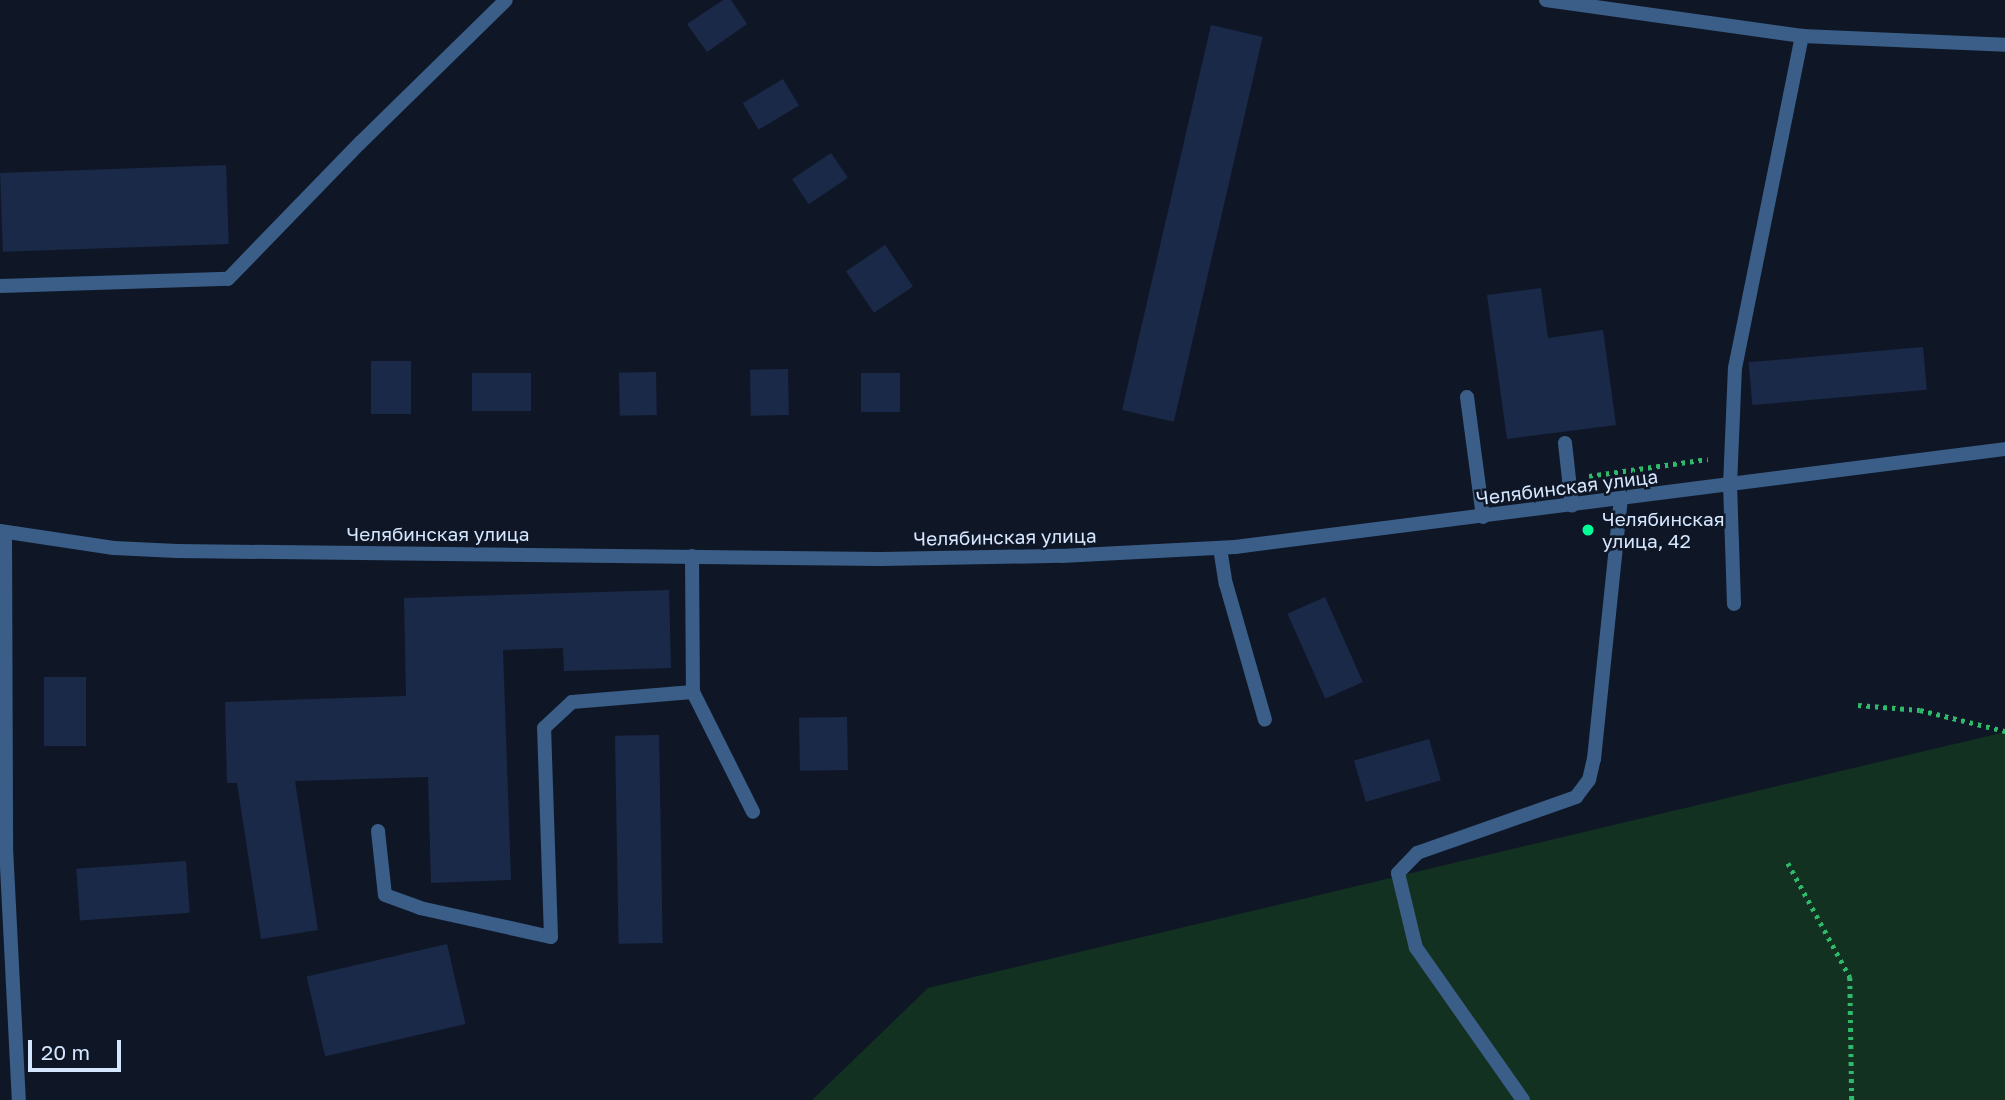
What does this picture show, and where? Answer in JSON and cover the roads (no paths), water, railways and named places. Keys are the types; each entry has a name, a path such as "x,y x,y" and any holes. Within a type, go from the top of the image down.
{"street":[{"path":"0,286 228,279 360,143 506,0"},
{"path":"1546,0 1802,36 2005,45"},
{"path":"1734,604 1730,486 1735,369 1802,36"},
{"path":"1467,397 1483,517"},
{"path":"1565,443 1572,506"},
{"name":"Челябинская улица","path":"2,531 114,548 177,551 881,559 1061,556 1220,548 1572,506 2005,449"},
{"path":"1523,1100 1416,948 1398,873 1416,853 1576,797 1589,780 1594,759 1621,499"},
{"path":"2,531 6,847 19,1100"},
{"path":"1220,548 1226,584 1265,720"},
{"path":"692,556 694,692 753,812"},
{"path":"378,831 385,895 420,908 551,937 544,728 572,702 694,692"}],"place":[{"name":"Челябинская улица, 42","path":"1588,530"}]}
